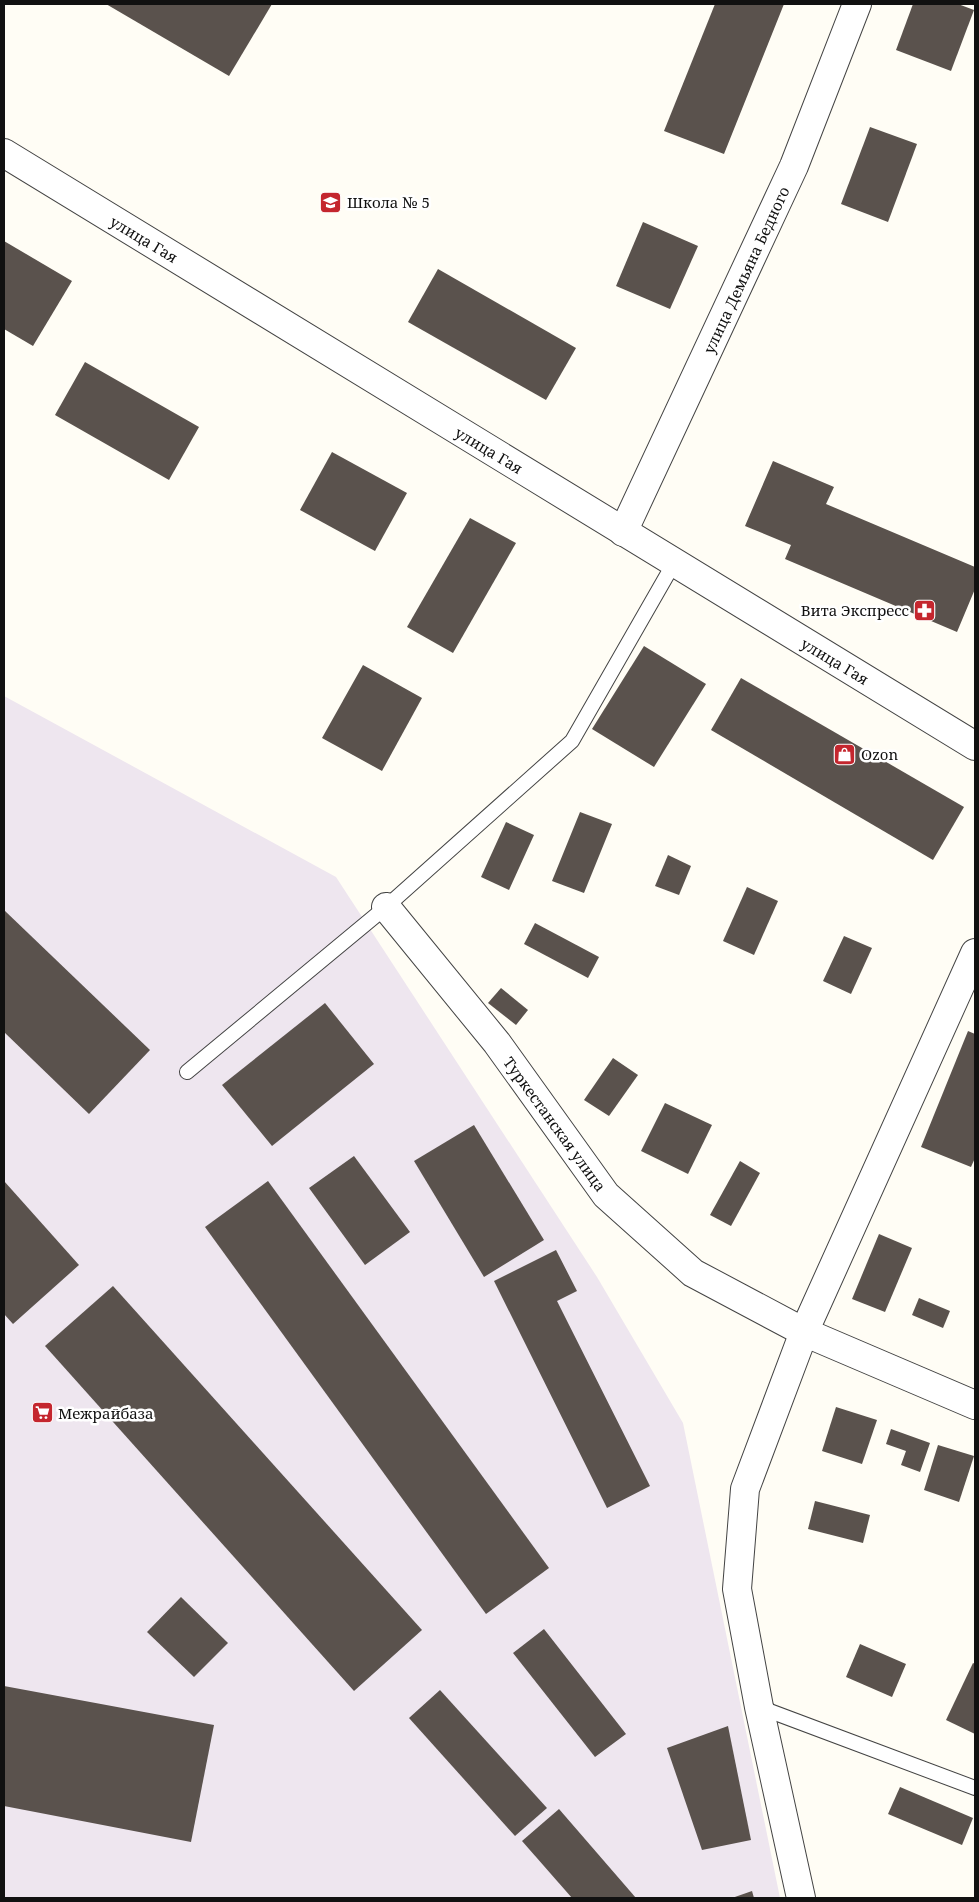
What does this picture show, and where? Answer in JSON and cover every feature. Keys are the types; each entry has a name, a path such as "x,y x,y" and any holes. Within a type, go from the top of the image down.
{"street":[{"name":"улица Демьяна Бедного","path":"623,532 794,166 857,4"},
{"name":"улица Гая","path":"4,153 975,746"},
{"name":"Туркестанская улица","path":"386,907 497,1043 606,1195 693,1273 804,1332 975,1405"},
{"path":"801,1898 759,1707 737,1589 746,1489 804,1332 975,953"}],"lane":[{"path":"186,1072 386,907 572,741 674,563"},
{"path":"759,1707 975,1788"}],"shaded area":[{"path":"4,696 336,877 597,1277 683,1423 780,1898 4,1898"}],"building":[{"path":"106,4 272,4 229,76"},
{"path":"715,4 784,4 724,154 664,131"},
{"path":"913,4 958,4 974,10 951,71 896,50"},
{"path":"870,127 917,144 888,222 841,204"},
{"path":"643,222 698,246 670,309 616,286"},
{"path":"4,241 72,281 33,346 4,329"},
{"path":"438,269 576,348 546,400 408,322"},
{"path":"85,362 199,427 169,480 55,415"},
{"path":"332,452 407,493 375,551 300,510"},
{"path":"773,461 834,487 826,504 975,567 975,589 957,632 785,559 791,545 745,526"},
{"path":"470,518 516,543 453,653 407,627"},
{"path":"644,646 706,684 654,767 592,729"},
{"path":"363,665 422,698 382,771 322,738"},
{"path":"741,678 964,807 933,860 711,730"},
{"path":"580,812 612,824 584,893 552,881"},
{"path":"506,822 534,835 509,890 481,877"},
{"path":"668,855 691,866 679,895 655,886"},
{"path":"747,887 778,901 754,955 723,941"},
{"path":"4,910 150,1050 89,1114 4,1032"},
{"path":"535,923 599,957 588,978 524,944"},
{"path":"844,936 872,948 851,994 823,981"},
{"path":"501,988 528,1010 516,1025 488,1003"},
{"path":"325,1003 374,1064 272,1146 222,1085"},
{"path":"968,1031 975,1034 975,1158 971,1167 921,1147"},
{"path":"613,1058 638,1075 609,1116 584,1100"},
{"path":"665,1103 712,1125 688,1174 641,1151"},
{"path":"474,1125 544,1240 484,1277 414,1161"},
{"path":"354,1156 410,1232 365,1265 309,1188"},
{"path":"740,1161 760,1173 731,1226 710,1215"},
{"path":"4,1181 79,1265 13,1324 4,1314"},
{"path":"268,1181 549,1568 486,1614 205,1227"},
{"path":"879,1234 912,1248 885,1312 852,1299"},
{"path":"556,1250 577,1291 557,1301 650,1486 607,1508 494,1281"},
{"path":"113,1286 422,1630 354,1691 45,1346"},
{"path":"919,1298 950,1311 943,1328 912,1315"},
{"path":"836,1407 877,1420 862,1464 822,1451"},
{"path":"891,1429 930,1443 920,1472 901,1465 906,1451 886,1444"},
{"path":"938,1445 974,1456 959,1502 924,1490"},
{"path":"815,1501 870,1515 863,1543 808,1529"},
{"path":"181,1597 228,1643 194,1677 147,1632"},
{"path":"544,1629 626,1734 595,1757 513,1653"},
{"path":"860,1644 906,1664 892,1697 846,1677"},
{"path":"973,1663 975,1664 975,1734 946,1720"},
{"path":"4,1686 214,1725 191,1842 4,1806"},
{"path":"440,1690 547,1808 515,1836 409,1718"},
{"path":"728,1726 751,1840 702,1850 667,1748"},
{"path":"900,1787 973,1818 962,1845 888,1814"},
{"path":"559,1809 636,1898 572,1898 522,1841"},
{"path":"752,1891 754,1898 732,1898"}],"place":[{"name":"Школа № 5","path":"331,202"},
{"name":"Вита Экспресс","path":"925,610"},
{"name":"Ozon","path":"845,754"},
{"name":"Межрайбаза","path":"42,1413"}]}
